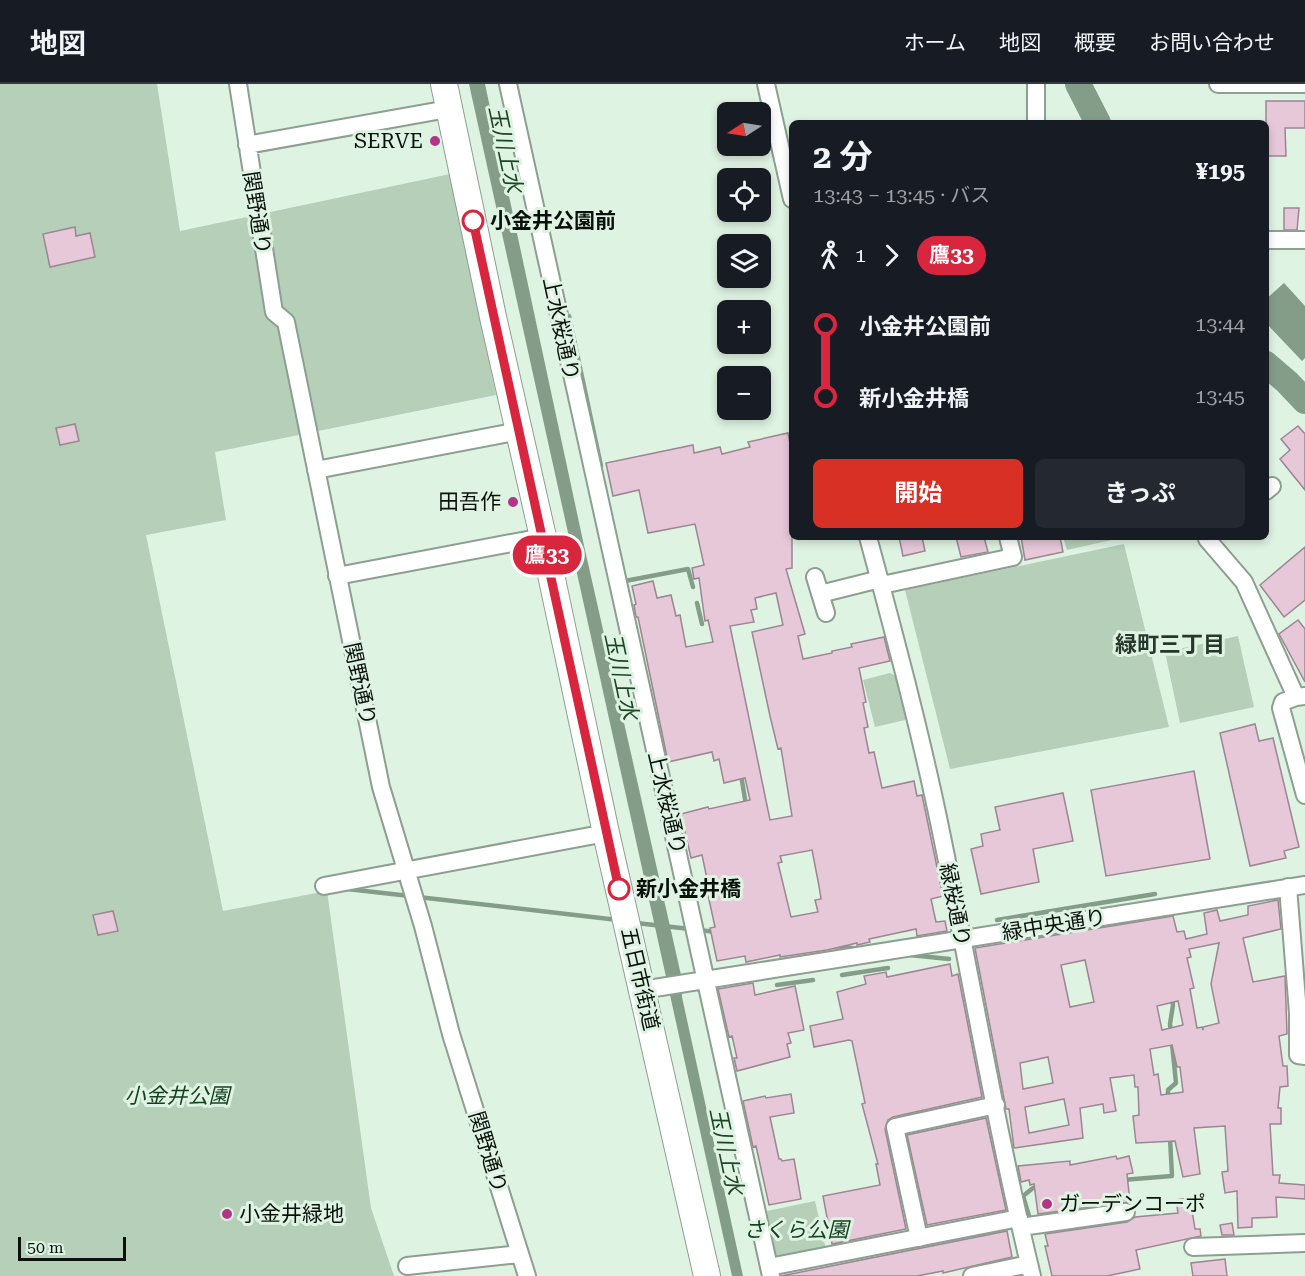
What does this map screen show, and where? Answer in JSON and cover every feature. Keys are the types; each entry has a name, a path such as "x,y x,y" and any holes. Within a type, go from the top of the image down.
{"main road":[{"name":"五日市街道","path":"444,84 606,833 646,989 707,1276"}],"street":[{"name":"関野通り","path":"238,84 274,312 286,322 381,788 423,926 451,1034 527,1276"},
{"name":"上水桜通り","path":"508,84 596,461 701,979 770,1272"},
{"path":"766,84 789,186"},
{"path":"1036,84 1036,120"},
{"path":"1218,84 1305,84"},
{"path":"247,145 448,109"},
{"path":"1269,240 1305,240"},
{"path":"316,470 519,431"},
{"path":"337,576 543,537"},
{"name":"緑桜通り","path":"869,540 917,724 940,826 984,1058 1030,1270"},
{"path":"820,594 1013,557 1009,540"},
{"path":"1208,540 1244,582 1301,696 1283,702 1281,708 1305,795"},
{"path":"814,577 826,613"},
{"path":"324,886 606,833"},
{"path":"1297,886 1298,1055 1305,1056"},
{"name":"緑中央通り","path":"701,979 1297,886"},
{"path":"646,989 701,979"},
{"path":"919,1238 895,1127 996,1105"},
{"path":"770,1272 919,1238 1020,1222 1126,1212"},
{"path":"1193,1247 1305,1244"},
{"path":"406,1266 442,1269 520,1254"},
{"path":"972,1276 1030,1270"}],"green space":[{"name":"小金井公園","path":"0,84 157,84 180,231 450,174 496,395 215,452 226,520 146,535 223,911 327,891 371,1208 394,1276 0,1276"},
{"path":"1064,540 1112,540 1067,550"},
{"path":"1124,544 1169,727 950,769 905,590"},
{"path":"1238,636 1254,707 1180,723 1165,652"},
{"path":"890,673 898,677 908,714 905,720 875,727 863,680"},
{"name":"さくら公園","path":"815,1201 826,1249 777,1260 767,1211"}],"shaded area":[{"path":"469,84 485,84 583,541 681,975 682,997 743,1276 732,1276"},
{"path":"1284,283 1305,306 1305,358 1302,361 1269,326 1269,296"}],"building":[{"path":"1266,101 1305,101 1305,128 1285,128 1286,156 1269,156 1269,120 1266,120"},
{"path":"1284,208 1299,208 1297,230 1284,230"},
{"path":"75,227 76,236 90,233 95,257 50,267 43,234"},
{"path":"75,424 79,441 60,445 56,428"},
{"path":"1298,426 1305,434 1305,490 1280,459 1290,450 1281,439"},
{"path":"788,433 789,540 792,540 792,568 786,569 805,634 798,636 803,659 852,647 851,644 884,637 890,661 859,668 866,702 863,703 868,727 864,728 869,753 874,752 882,788 914,781 917,796 922,795 943,896 931,899 936,922 945,921 947,931 917,936 916,929 869,939 870,942 827,950 780,957 780,955 746,962 745,956 717,961 710,928 715,927 708,895 698,897 695,882 707,879 702,855 691,858 681,814 750,800 745,778 724,783 719,759 714,761 712,752 668,762 638,617 636,617 632,586 653,581 657,598 671,595 676,616 680,615 686,647 713,642 708,620 705,621 699,578 694,579 692,568 704,565 695,524 648,533 639,490 613,496 606,463 693,445 694,453 720,447 722,454 750,447 748,442","holes":["776,593 783,625 752,632 778,749 781,748 792,816 770,820 730,626 754,622 751,610 757,609 755,598","812,850 821,899 815,900 818,912 791,917 778,863 782,862 780,856"]},
{"path":"900,540 923,540 925,551 903,556"},
{"path":"957,540 985,540 988,552 961,557"},
{"path":"1022,540 1061,540 1063,552 1025,560"},
{"path":"1305,547 1305,600 1284,617 1260,585"},
{"path":"1298,620 1305,629 1305,682 1279,634"},
{"path":"1255,724 1259,741 1273,738 1299,847 1284,851 1286,858 1250,866 1220,733"},
{"path":"1194,771 1210,859 1106,876 1091,790"},
{"path":"1063,793 1073,841 1033,849 1039,882 981,894 971,849 983,846 981,834 1000,830 995,807"},
{"path":"1278,900 1281,929 1243,938 1253,982 1285,976 1287,1034 1279,1036 1283,1066 1287,1066 1288,1086 1280,1087 1278,1108 1281,1108 1281,1124 1270,1124 1273,1175 1280,1175 1279,1183 1305,1185 1305,1199 1276,1197 1277,1217 1252,1218 1252,1227 1238,1228 1237,1191 1225,1193 1222,1172 1228,1171 1225,1126 1194,1128 1200,1174 1183,1177 1175,1141 1136,1143 1133,1116 1139,1115 1138,1087 1135,1087 1134,1075 1110,1078 1116,1111 1104,1113 1103,1104 1080,1108 1083,1138 1014,1148 1009,1109 1006,1109 975,948 1173,916 1177,932 1184,931 1186,939 1207,934 1204,913 1217,910 1220,921 1248,915 1248,906","holes":["1219,943 1211,984 1219,1023 1203,1027 1203,1030 1202,1027 1197,1028 1190,989 1194,988 1187,958 1191,957 1189,949","1085,960 1094,1002 1070,1007 1061,965","1178,1001 1183,1025 1162,1030 1157,1006","1172,1045 1177,1067 1180,1067 1183,1092 1161,1095 1158,1074 1154,1075 1150,1049","1048,1057 1053,1083 1023,1089 1020,1063","1064,1099 1069,1125 1029,1133 1025,1107"]},
{"path":"113,911 118,931 98,935 93,915"},
{"path":"950,964 952,976 958,974 982,1097 888,1120 885,1129 906,1229 832,1244 823,1196 880,1185 876,1164 878,1164 862,1104 865,1103 852,1041 814,1047 810,1026 843,1019 837,992 866,984 864,976 886,972 887,977"},
{"path":"753,983 755,995 795,986 804,1030 788,1033 791,1043 787,1044 790,1057 737,1071 734,1058 737,1058 732,1036 729,1037 718,989"},
{"path":"791,1094 794,1113 770,1117 779,1159 782,1161 794,1159 801,1199 769,1205 743,1101"},
{"path":"986,1118 1006,1210 927,1225 907,1135"},
{"path":"1116,1156 1117,1159 1129,1156 1133,1173 1127,1174 1130,1202 1038,1214 1034,1184 1030,1185 1029,1180 1021,1182 1018,1166 1070,1161 1070,1165"},
{"path":"1190,1198 1195,1229 1200,1229 1201,1236 1136,1250 1140,1269 1107,1276 1052,1276 1045,1246 1048,1246 1045,1234 1127,1222 1135,1217 1178,1213 1176,1200"},
{"path":"1232,1223 1234,1235 1222,1235 1220,1225"},
{"path":"1007,1231 1012,1257 943,1273 943,1271 917,1276 781,1276"},
{"path":"1225,1259 1227,1276 1193,1276 1191,1263"}],"waterway":[{"path":"1078,84 1096,120"},
{"path":"569,316 601,466"},
{"path":"1269,367 1305,401"},
{"path":"624,577 625,581 688,569 693,587"},
{"path":"697,603 702,624"},
{"path":"741,775 746,805"},
{"path":"347,889 410,896"},
{"path":"997,920 1155,894"},
{"path":"418,897 618,920"},
{"name":"玉川上水","path":"636,923 690,929"},
{"path":"698,930 717,932"},
{"path":"835,946 860,949"},
{"path":"910,955 949,959"},
{"path":"842,975 888,968"},
{"path":"777,985 813,980"},
{"path":"1168,1100 1168,1090 1176,1083 1170,1024 1172,998"},
{"path":"1122,1180 1172,1176 1170,1138"},
{"path":"1029,1216 1023,1196 1033,1188 1039,1188"}],"bus line":[{"name":"鷹33","path":"473,221 619,889"}],"place":[{"name":"SERVE","path":"435,141"},
{"name":"小金井公園前","path":"473,221"},
{"name":"田吾作","path":"513,502"},
{"name":"新小金井橋","path":"619,889"},
{"name":"ガーデンコーポ","path":"1047,1204"},
{"name":"小金井緑地","path":"227,1214"}],"district":[{"name":"緑町三丁目","path":"1170,644"}]}
